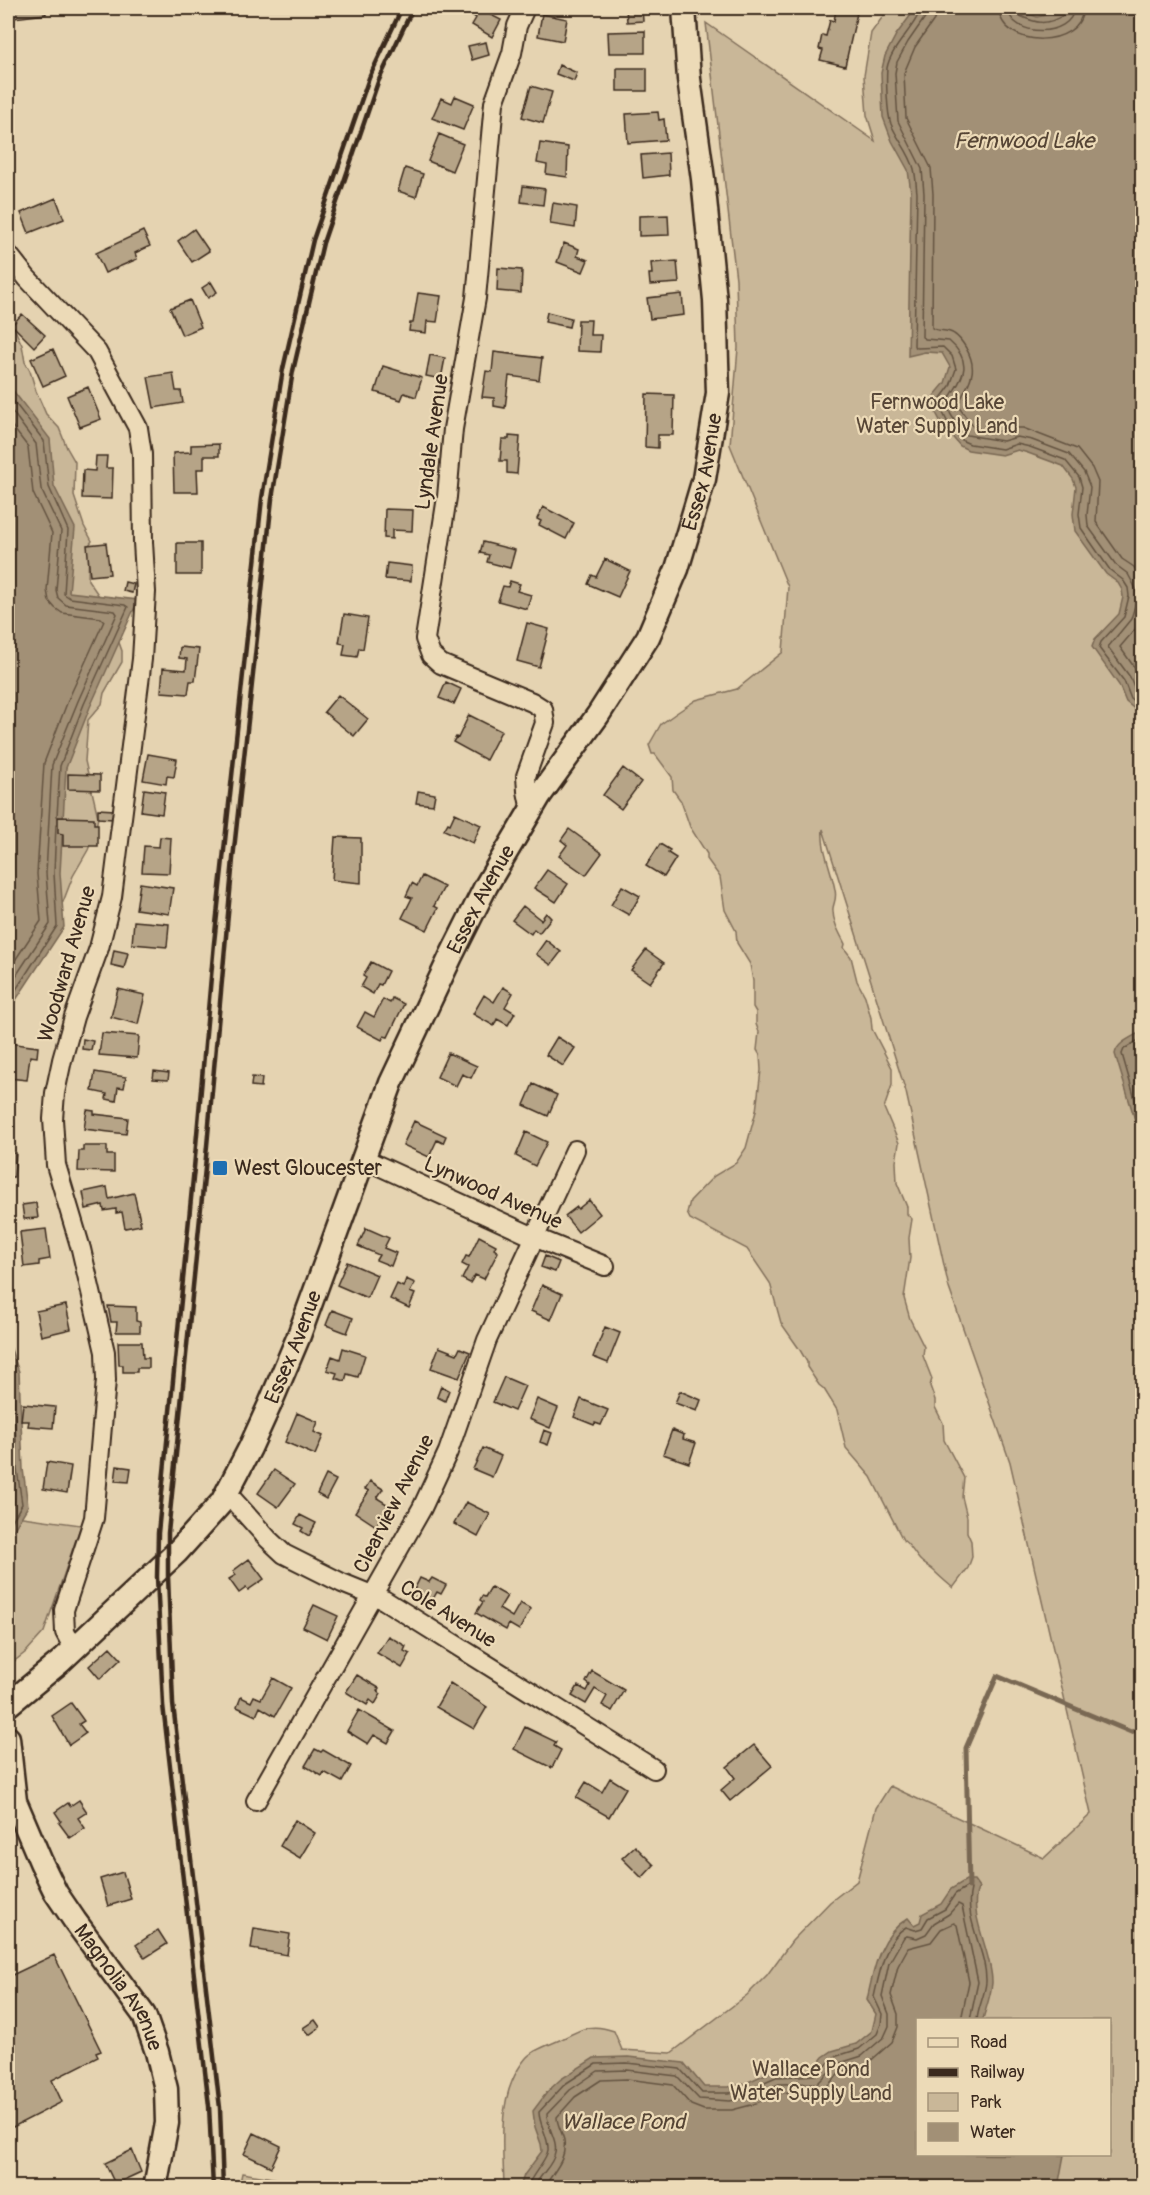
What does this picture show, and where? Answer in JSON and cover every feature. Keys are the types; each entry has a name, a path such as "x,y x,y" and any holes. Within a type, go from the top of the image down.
{"street":[{"name":"Lyndale Avenue","path":"525,8 517,26 512,54 494,103 476,298 453,429 447,498 424,639 431,654 441,664 532,702 543,709 545,723 526,776 531,811"},
{"name":"Essex Avenue","path":"8,1705 74,1649 177,1552 222,1502 250,1448 293,1349 390,1083 451,956 486,886 540,795 598,715 648,637 677,569 704,479 718,393 715,300 703,179 689,79 684,8"},
{"name":"Woodward Avenue","path":"8,254 27,278 97,352 138,428 142,454 146,592 143,648 112,897 99,948 74,1017 62,1060 55,1093 53,1119 57,1165 81,1249 105,1352 106,1380 94,1518 64,1610 65,1632 74,1649"},
{"name":"Clearview Avenue","path":"256,1801 422,1508 448,1452 487,1340 575,1150"},
{"name":"Lynwood Avenue","path":"364,1159 534,1237 605,1266"},
{"name":"Cole Avenue","path":"227,1492 284,1554 384,1600 654,1769"},
{"name":"Magnolia Avenue","path":"8,1738 11,1797 31,1841 56,1893 144,2015 158,2052 166,2089 167,2123 155,2187"}],"green space":[{"name":"Fernwood Lake Water Supply Land","path":"889,8 1142,8 1142,2187 504,2187 503,2120 510,2087 516,2072 526,2058 543,2047 593,2027 614,2031 622,2050 671,2053 747,1995 767,1975 792,1941 830,1902 857,1881 876,1808 890,1786 1044,1858 1091,1814 1010,1462 949,1288 906,1092 823,829 825,852 836,893 833,908 835,922 865,996 872,1029 892,1068 892,1085 884,1108 899,1143 896,1162 897,1183 907,1207 907,1214 912,1219 909,1238 910,1258 904,1298 910,1319 924,1347 923,1356 932,1379 930,1386 935,1407 943,1423 944,1440 964,1478 962,1497 972,1557 968,1568 953,1588 921,1561 903,1540 871,1477 846,1448 837,1410 807,1367 807,1362 800,1350 781,1323 770,1283 747,1249 690,1219 687,1213 690,1201 714,1176 736,1163 746,1148 756,1111 761,1070 760,1055 757,1050 759,1032 753,1007 753,981 750,964 737,943 736,931 725,910 720,877 707,859 707,854 690,827 681,801 673,790 672,777 655,754 652,754 649,745 661,724 675,714 696,700 737,689 783,652 788,587 730,445 738,348 736,279 706,23 875,141 867,115 864,76 871,33"},
{"path":"8,315 22,345 25,362 46,414 59,428 75,462 74,496 84,526 92,541 89,545 88,580 106,606 122,651 122,662 104,693 102,704 88,720 85,761 98,817 95,832 63,902 8,957"},
{"path":"8,1515 81,1525 44,1632 26,1652 8,1666"},
{"path":"242,2173 314,2185 320,2187 239,2187"}],"water":[{"name":"Fernwood Lake","path":"916,8 1016,8 1037,17 1065,8 1142,8 1142,715 1126,702 1119,685 1092,647 1095,639 1119,614 1123,597 1118,583 1106,574 1075,531 1073,514 1076,487 1073,479 1063,466 1018,450 1002,455 968,450 960,446 943,426 935,411 934,396 945,383 950,367 942,353 925,352 908,356 911,193 908,170 892,141 883,117 881,73 885,56 896,35"},
{"path":"8,384 50,439 54,486 75,528 69,592 138,600 90,707 66,768 60,873 64,927 8,1012"},
{"path":"1142,1031 1142,1143 1115,1054 1122,1043"},
{"path":"8,1341 19,1372 23,1469 28,1506 8,1539"},
{"name":"Wallace Pond","path":"966,1880 974,1880 979,1887 976,1908 989,1959 992,1983 983,2018 916,2018 916,2156 1064,2156 1058,2187 520,2187 524,2175 542,2151 533,2111 548,2091 561,2079 594,2058 628,2057 684,2063 704,2087 728,2087 744,2084 774,2070 799,2068 813,2070 823,2057 832,2051 856,2044 872,2031 876,2014 867,2000 872,1976 884,1943 898,1925 908,1918 914,1925 920,1922 922,1914 941,1904 951,1889"}],"building":[{"path":"13,8 45,8 46,14 14,18"},
{"path":"477,8 501,20 492,37 472,25 476,18 472,15"},
{"path":"626,8 642,8 643,21 627,22"},
{"path":"836,9 857,13 845,66 820,60 823,50 819,49 822,35 826,36 830,20 834,21"},
{"path":"542,14 567,19 563,41 538,36"},
{"path":"645,31 645,53 609,53 608,32"},
{"path":"486,42 489,55 472,60 468,46"},
{"path":"559,65 577,73 574,81 556,74"},
{"path":"617,68 647,68 647,91 617,91"},
{"path":"531,86 552,92 543,123 522,117"},
{"path":"455,96 474,104 463,130 432,118 441,98 452,103"},
{"path":"658,112 659,120 664,119 666,140 628,143 626,114"},
{"path":"439,134 463,144 452,171 428,161"},
{"path":"540,143 568,147 567,177 546,174 547,165 537,163"},
{"path":"668,153 669,175 643,178 641,155"},
{"path":"405,168 423,174 416,197 398,191"},
{"path":"523,186 545,189 543,205 521,202"},
{"path":"56,198 64,219 29,233 21,213"},
{"path":"553,203 577,207 575,228 550,224"},
{"path":"668,215 669,235 639,236 639,216"},
{"path":"194,229 209,251 192,262 178,241"},
{"path":"143,231 150,246 135,253 137,259 105,273 96,253"},
{"path":"564,243 579,249 577,256 588,260 583,272 557,262"},
{"path":"677,261 679,283 650,285 651,263"},
{"path":"498,268 522,270 521,293 497,291"},
{"path":"211,282 217,292 208,298 202,288"},
{"path":"418,293 441,296 437,322 427,321 426,333 409,331 410,323 413,323"},
{"path":"682,294 684,315 650,319 647,298"},
{"path":"190,300 201,327 182,335 170,308"},
{"path":"547,312 571,318 569,327 545,322"},
{"path":"22,314 45,335 34,347 12,325"},
{"path":"578,320 591,320 590,335 601,335 600,352 577,351"},
{"path":"53,349 65,376 43,386 31,359"},
{"path":"494,352 542,358 539,380 509,376 505,408 494,406 494,398 482,397 486,371 492,372"},
{"path":"430,355 445,358 441,379 426,376"},
{"path":"383,366 422,378 416,397 404,393 401,400 375,392"},
{"path":"173,373 176,391 181,391 183,403 154,408 148,377"},
{"path":"88,387 101,419 80,427 67,396"},
{"path":"646,394 674,395 673,435 658,435 658,448 645,447"},
{"path":"509,436 520,437 517,474 507,473 507,461 500,461 502,439 509,439"},
{"path":"219,444 219,456 204,456 204,469 197,469 198,492 174,492 173,453 191,452 191,445"},
{"path":"96,456 107,456 106,468 113,468 112,499 82,498 83,470 95,471"},
{"path":"543,507 574,523 566,539 539,525 541,521 537,519"},
{"path":"385,509 413,510 412,531 392,530 392,539 384,538"},
{"path":"483,542 515,550 510,568 487,562 489,555 480,553"},
{"path":"106,543 110,574 90,576 87,545"},
{"path":"177,543 201,543 201,575 177,575"},
{"path":"605,559 630,571 618,597 588,584 592,575 596,577"},
{"path":"387,563 412,566 411,581 385,579"},
{"path":"510,581 520,584 517,591 531,595 527,609 498,601 503,586 508,587"},
{"path":"125,582 134,584 132,593 123,591"},
{"path":"344,614 368,618 363,649 359,648 357,657 343,655 345,644 339,643"},
{"path":"527,623 549,629 539,667 517,661"},
{"path":"180,647 199,649 195,681 190,681 188,694 161,692 163,668 186,670 187,659 179,658"},
{"path":"446,682 461,689 454,704 439,698"},
{"path":"338,695 368,719 354,736 324,712"},
{"path":"469,715 501,731 486,760 453,742 456,737 458,738"},
{"path":"148,754 177,759 174,777 167,776 166,784 143,780"},
{"path":"623,768 641,782 621,809 603,795"},
{"path":"68,774 100,775 100,790 68,789"},
{"path":"144,789 165,792 162,814 141,811"},
{"path":"418,791 435,794 433,805 416,803"},
{"path":"98,809 114,810 113,819 98,818"},
{"path":"455,813 481,825 473,843 444,830"},
{"path":"58,817 94,818 94,824 98,824 98,846 63,846 63,834 58,833"},
{"path":"569,829 602,853 586,875 559,856 567,845 561,840"},
{"path":"160,837 171,838 169,873 142,872 144,846 159,847"},
{"path":"335,837 361,838 361,883 332,880"},
{"path":"660,844 670,850 668,853 676,858 664,877 646,866"},
{"path":"547,870 568,884 556,902 534,888"},
{"path":"422,876 444,887 434,906 438,908 427,930 402,918 412,898 406,896 412,883 417,886"},
{"path":"140,883 173,888 169,914 136,909"},
{"path":"622,886 640,896 629,915 611,905"},
{"path":"523,906 541,920 546,913 551,918 539,933 534,929 531,934 512,920"},
{"path":"134,921 169,924 167,947 132,944"},
{"path":"546,940 561,952 551,965 536,954"},
{"path":"114,950 128,953 124,968 111,965"},
{"path":"646,950 664,963 650,983 631,970"},
{"path":"371,962 388,971 373,994 361,987 366,978 363,976"},
{"path":"503,987 513,993 505,1007 515,1013 508,1025 497,1019 494,1026 473,1014 484,995 494,1002"},
{"path":"118,989 145,995 138,1024 111,1017"},
{"path":"392,998 404,1004 388,1037 384,1036 382,1040 357,1027 365,1012 374,1017 383,999 390,1003"},
{"path":"102,1033 139,1036 137,1058 99,1055"},
{"path":"557,1037 575,1048 563,1066 546,1055"},
{"path":"83,1039 93,1041 91,1050 82,1049"},
{"path":"8,1043 38,1047 37,1057 30,1056 27,1080 8,1078"},
{"path":"448,1053 477,1066 471,1078 462,1074 456,1086 437,1077"},
{"path":"154,1071 169,1073 168,1080 153,1079"},
{"path":"95,1072 126,1077 124,1088 118,1087 116,1101 106,1099 107,1094 92,1091"},
{"path":"252,1077 262,1078 261,1087 251,1086"},
{"path":"533,1084 557,1095 548,1116 524,1105"},
{"path":"87,1110 94,1111 94,1114 128,1118 126,1134 84,1129"},
{"path":"414,1121 446,1136 443,1143 437,1140 429,1157 403,1145"},
{"path":"526,1132 547,1142 535,1166 516,1156"},
{"path":"83,1146 107,1146 107,1155 114,1155 114,1172 78,1171 79,1151 83,1151"},
{"path":"8,1153 16,1153 14,1177 8,1177"},
{"path":"107,1187 109,1199 134,1193 141,1225 125,1228 122,1212 116,1213 116,1209 104,1211 103,1205 86,1209 83,1192"},
{"path":"589,1200 600,1214 578,1232 565,1216"},
{"path":"36,1203 38,1218 24,1219 22,1205"},
{"path":"366,1228 389,1238 384,1248 396,1253 391,1266 376,1260 379,1255 358,1246"},
{"path":"46,1229 50,1259 39,1261 39,1265 24,1267 20,1232"},
{"path":"479,1236 496,1245 494,1249 498,1252 484,1279 475,1275 470,1283 462,1279 468,1267 462,1264 466,1256 469,1257"},
{"path":"545,1256 559,1262 555,1272 541,1267"},
{"path":"347,1262 377,1275 367,1298 337,1285"},
{"path":"406,1279 415,1283 410,1292 415,1294 409,1308 390,1299 397,1284 403,1287"},
{"path":"542,1285 562,1294 551,1320 531,1311"},
{"path":"66,1305 71,1329 41,1336 36,1311"},
{"path":"108,1306 136,1307 136,1321 140,1322 140,1332 116,1332 117,1322 111,1322"},
{"path":"332,1310 353,1318 347,1333 326,1325"},
{"path":"605,1327 620,1333 608,1363 593,1357"},
{"path":"118,1342 142,1342 143,1358 149,1358 149,1368 137,1368 137,1372 123,1372 123,1365 119,1365"},
{"path":"439,1347 457,1354 460,1348 470,1352 459,1378 431,1368"},
{"path":"343,1348 365,1355 358,1377 347,1374 345,1381 335,1378 337,1373 327,1370 332,1356 340,1359"},
{"path":"504,1377 525,1386 514,1411 493,1402"},
{"path":"441,1386 449,1390 445,1401 437,1397"},
{"path":"680,1391 701,1400 697,1411 675,1403"},
{"path":"537,1399 558,1408 550,1428 529,1419"},
{"path":"581,1399 608,1410 601,1425 595,1423 594,1425 574,1417"},
{"path":"23,1404 55,1407 53,1428 28,1426 29,1421 21,1421"},
{"path":"297,1413 318,1422 314,1432 323,1436 315,1455 285,1442"},
{"path":"544,1430 552,1433 548,1445 540,1442"},
{"path":"672,1430 684,1435 683,1439 696,1443 689,1463 663,1454"},
{"path":"483,1448 501,1456 492,1477 473,1469"},
{"path":"47,1462 71,1466 67,1493 43,1489"},
{"path":"117,1466 131,1468 129,1482 115,1481"},
{"path":"274,1470 295,1484 278,1507 258,1493"},
{"path":"326,1475 336,1480 326,1499 317,1494"},
{"path":"370,1481 383,1489 377,1498 390,1506 388,1509 396,1513 387,1526 379,1521 376,1526 355,1512 369,1491 365,1489"},
{"path":"466,1502 490,1514 478,1537 454,1524"},
{"path":"300,1515 316,1523 309,1536 301,1531 303,1528 295,1524"},
{"path":"249,1559 264,1579 239,1593 229,1579 236,1575 233,1571"},
{"path":"420,1578 429,1582 432,1578 446,1585 441,1594 437,1592 429,1606 411,1596"},
{"path":"491,1587 507,1596 499,1609 512,1617 520,1603 531,1609 519,1630 509,1624 506,1630 476,1613 483,1602 480,1600 482,1596 485,1597"},
{"path":"314,1605 338,1616 327,1639 303,1627"},
{"path":"388,1636 406,1646 404,1651 410,1654 402,1668 377,1653"},
{"path":"110,1647 121,1659 100,1679 89,1666"},
{"path":"592,1671 624,1690 612,1711 602,1705 607,1696 595,1689 586,1704 572,1696 578,1686 587,1691 590,1685 586,1682"},
{"path":"357,1675 379,1688 377,1691 381,1694 375,1704 370,1700 367,1705 346,1692"},
{"path":"273,1678 291,1688 275,1716 260,1707 256,1716 237,1707 241,1697 251,1702 254,1696 261,1699"},
{"path":"450,1683 487,1707 474,1729 436,1707"},
{"path":"71,1703 84,1721 79,1724 86,1733 69,1745 52,1716"},
{"path":"359,1710 395,1731 388,1743 374,1735 368,1744 347,1731"},
{"path":"525,1727 556,1742 554,1746 561,1750 552,1768 514,1749"},
{"path":"754,1745 772,1766 730,1801 721,1790 735,1778 727,1767"},
{"path":"315,1749 321,1752 323,1750 351,1766 342,1782 324,1772 322,1776 305,1766"},
{"path":"610,1778 626,1788 609,1817 576,1798 586,1782 602,1792"},
{"path":"79,1800 87,1812 78,1818 85,1828 70,1838 59,1823 61,1821 55,1812 68,1803 70,1806"},
{"path":"295,1820 315,1833 300,1858 280,1846"},
{"path":"635,1846 654,1865 642,1878 622,1858"},
{"path":"123,1872 131,1899 108,1906 100,1879"},
{"path":"254,1928 290,1934 287,1955 251,1949"},
{"path":"158,1930 167,1944 145,1958 136,1945"},
{"path":"54,1955 101,2051 96,2053 98,2057 52,2080 62,2102 11,2128 8,2121 8,1977"},
{"path":"315,2020 320,2027 309,2035 303,2028"},
{"path":"254,2133 281,2146 271,2167 244,2154"},
{"path":"132,2150 141,2172 115,2184 105,2163"}],"waterway":[{"path":"969,1887 966,1748 997,1676 1131,1732 1142,1728"}],"railway":[{"path":"213,2188 209,2106 163,1705 157,1577 158,1533 214,943 262,498 283,369 313,240 369,78 402,8"},
{"path":"223,2188 220,2108 173,1704 168,1533 233,859 272,499 293,371 323,243 378,82 413,8"}],"place":[{"name":"West Gloucester","path":"220,1168"}],"park label":[{"name":"Wallace Pond Water Supply Land","path":"811,2081"}]}
